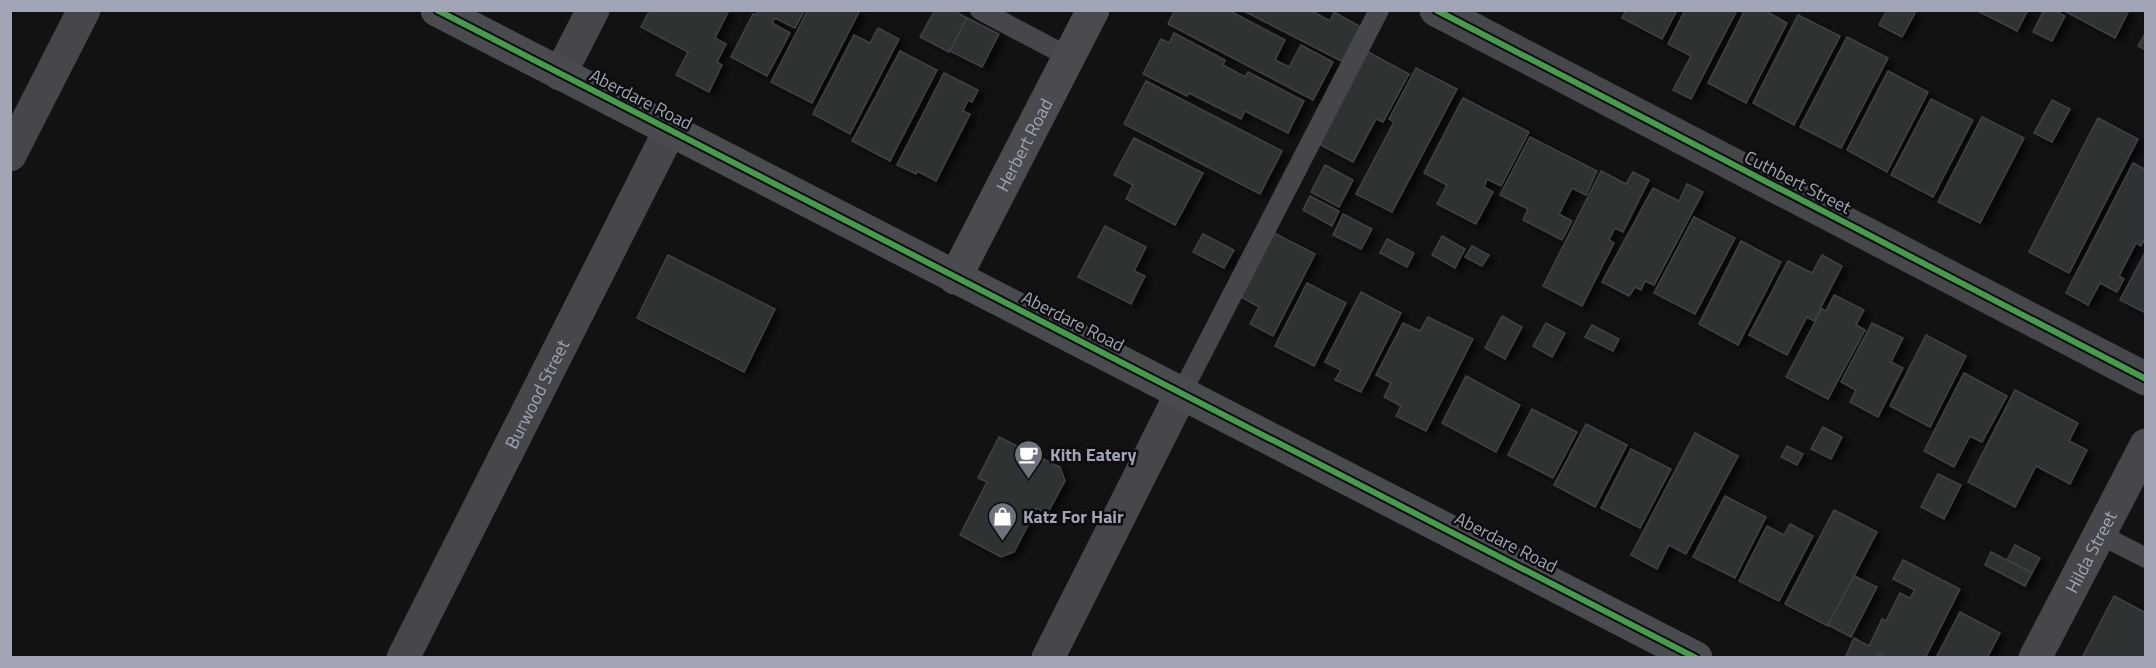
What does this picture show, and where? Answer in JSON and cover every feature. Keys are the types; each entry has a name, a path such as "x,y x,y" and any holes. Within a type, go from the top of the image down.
{"main road":[{"name":"Aberdare Road","path":"437,10 1696,657"},
{"name":"Herbert Road","path":"955,278 1094,10"}],"street":[{"path":"10,155 84,10"},
{"path":"560,74 593,10"},
{"name":"Cuthbert Street","path":"1436,10 2145,379"},
{"name":"Burwood Street","path":"403,657 670,130"},
{"path":"1048,657 1182,392"},
{"name":"Hilda Street","path":"2035,657 2145,445"}],"lane":[{"path":"980,10 1069,57"},
{"path":"1182,392 1379,10"},
{"path":"2099,534 2145,558"}],"building":[{"path":"650,10 729,10 715,38 726,44 717,62 722,65 709,92 676,75 688,52 641,27"},
{"path":"758,10 805,10 795,28 775,18 772,23 790,33 767,76 731,57 753,14 756,15"},
{"path":"808,10 860,10 812,103 771,82"},
{"path":"935,10 953,10 967,18 949,52 920,37"},
{"path":"1175,10 1228,10 1285,40 1275,60 1289,67 1301,45 1333,62 1313,100 1168,24"},
{"path":"1242,10 1310,10 1330,21 1334,12 1361,27 1343,62"},
{"path":"1626,10 1677,10 1662,39 1622,18"},
{"path":"1685,10 1737,10 1691,99 1673,90 1691,56 1668,44"},
{"path":"1745,10 1764,10 1787,23 1746,103 1708,83"},
{"path":"1887,10 1911,10 1915,13 1902,37 1879,25"},
{"path":"1976,10 2028,10 2017,31"},
{"path":"2044,10 2054,10 2065,16 2052,41 2033,32"},
{"path":"2063,10 2129,10 2115,38"},
{"path":"1798,15 1840,36 1794,125 1753,103"},
{"path":"967,18 999,34 982,67 950,51"},
{"path":"878,28 899,39 850,134 813,114 854,35 870,43"},
{"path":"2146,32 2146,50 2138,46"},
{"path":"1174,33 1225,60 1223,65 1245,77 1248,72 1304,101 1288,133 1245,111 1241,119 1189,93 1187,96 1143,74 1161,39 1169,43"},
{"path":"1847,37 1888,58 1841,148 1800,127"},
{"path":"900,51 937,70 890,161 852,141"},
{"path":"1368,52 1409,74 1383,122 1376,119 1353,162 1319,144"},
{"path":"1416,68 1457,89 1392,212 1356,194 1394,122 1389,119"},
{"path":"1888,71 1928,92 1887,172 1847,150"},
{"path":"944,73 978,90 972,102 968,100 963,111 970,114 936,181 917,171 916,174 897,165"},
{"path":"1146,81 1282,151 1260,194 1124,124"},
{"path":"1463,98 1529,132 1501,186 1487,179 1484,187 1493,192 1476,224 1437,204 1447,185 1424,173"},
{"path":"1931,99 1973,120 1933,197 1891,175"},
{"path":"2052,100 2070,109 2052,142 2034,133"},
{"path":"1982,117 2024,138 1980,223 1938,202"},
{"path":"2098,118 2138,139 2069,273 2029,252"},
{"path":"1530,137 1597,171 1586,195 1572,188 1559,214 1572,221 1562,240 1523,220 1528,209 1500,195"},
{"path":"1134,138 1203,173 1175,225 1126,199 1133,185 1114,175"},
{"path":"2133,163 2146,170 2146,236 2141,246 2136,243 2119,276 2124,279 2117,292 2100,283 2088,305 2066,293"},
{"path":"1325,165 1353,180 1339,207 1311,192"},
{"path":"1601,171 1626,184 1633,172 1649,180 1623,232 1615,228 1609,240 1614,243 1582,306 1543,286"},
{"path":"1687,184 1703,192 1654,285 1645,281 1641,290 1635,287 1629,296 1602,282 1653,188 1679,201"},
{"path":"1310,196 1339,211 1332,226 1303,210"},
{"path":"1343,214 1372,229 1361,249 1333,235"},
{"path":"1694,217 1735,238 1695,314 1654,293"},
{"path":"1105,226 1146,247 1134,271 1145,276 1131,304 1078,277"},
{"path":"1274,233 1315,254 1273,336 1250,324 1259,307 1241,297"},
{"path":"1203,234 1234,250 1224,268 1193,252"},
{"path":"1442,236 1465,249 1455,268 1432,255"},
{"path":"1387,239 1414,253 1407,267 1380,253"},
{"path":"1741,241 1781,262 1738,345 1699,324"},
{"path":"1472,246 1489,255 1482,266 1465,257"},
{"path":"2146,251 2146,313 2120,300"},
{"path":"668,255 775,309 744,372 637,318"},
{"path":"1822,255 1842,266 1814,321 1807,317 1787,355 1749,335 1788,261 1812,273"},
{"path":"1307,283 1346,303 1314,366 1275,346"},
{"path":"1361,292 1401,313 1361,392 1335,380 1341,370 1325,362"},
{"path":"1834,295 1864,310 1856,325 1865,330 1828,399 1786,377 1822,309 1826,311"},
{"path":"1502,316 1522,327 1505,359 1485,348"},
{"path":"1428,317 1473,339 1426,431 1396,416 1401,406 1384,397 1391,383 1376,375 1403,323 1420,331"},
{"path":"1546,323 1565,333 1552,357 1533,346"},
{"path":"1872,323 1903,338 1891,362 1903,368 1878,417 1850,402 1856,390 1841,382"},
{"path":"1592,325 1619,339 1613,351 1585,337"},
{"path":"1926,335 1966,356 1930,427 1890,406"},
{"path":"1964,373 2007,396 1982,442 1970,436 1954,467 1924,451"},
{"path":"1466,376 1520,405 1496,452 1442,423"},
{"path":"2015,390 2078,423 2069,441 2087,450 2070,484 2036,466 2015,507 1968,482"},
{"path":"1532,409 1577,432 1553,478 1508,455"},
{"path":"1586,424 1627,445 1595,507 1554,485"},
{"path":"1823,427 1842,437 1831,459 1811,449"},
{"path":"1695,433 1738,456 1686,554 1669,545 1657,569 1631,555"},
{"path":"999,437 1060,467 1065,481 1047,514 1037,508 1014,552 1001,557 960,535 987,482 978,478"},
{"path":"1787,446 1803,454 1797,465 1781,457"},
{"path":"1631,449 1671,469 1640,528 1601,508"},
{"path":"1938,474 1961,485 1944,519 1921,507"},
{"path":"1725,496 1766,517 1735,578 1693,557"},
{"path":"1834,510 1877,532 1828,626 1785,604"},
{"path":"1790,524 1813,536 1779,601 1739,581 1767,526 1784,535"},
{"path":"2015,545 2040,558 2032,573 2007,560"},
{"path":"1991,552 2032,573 2025,586 1985,565"},
{"path":"1903,560 1960,589 1925,658 1886,658 1879,654 1877,658 1845,658 1854,638 1869,646 1882,619 1886,621 1900,593 1910,598 1915,590 1893,579"},
{"path":"1854,576 1877,587 1851,637 1828,625"},
{"path":"2114,596 2146,613 2146,658 2082,658"},
{"path":"1960,612 2000,633 1987,658 1936,658"}],"cycle path":[{"path":"437,10 1696,658"},
{"path":"1436,10 2146,379"}],"place":[{"name":"Kith Eatery","path":"1029,480"},
{"name":"Katz For Hair","path":"1002,542"}]}
